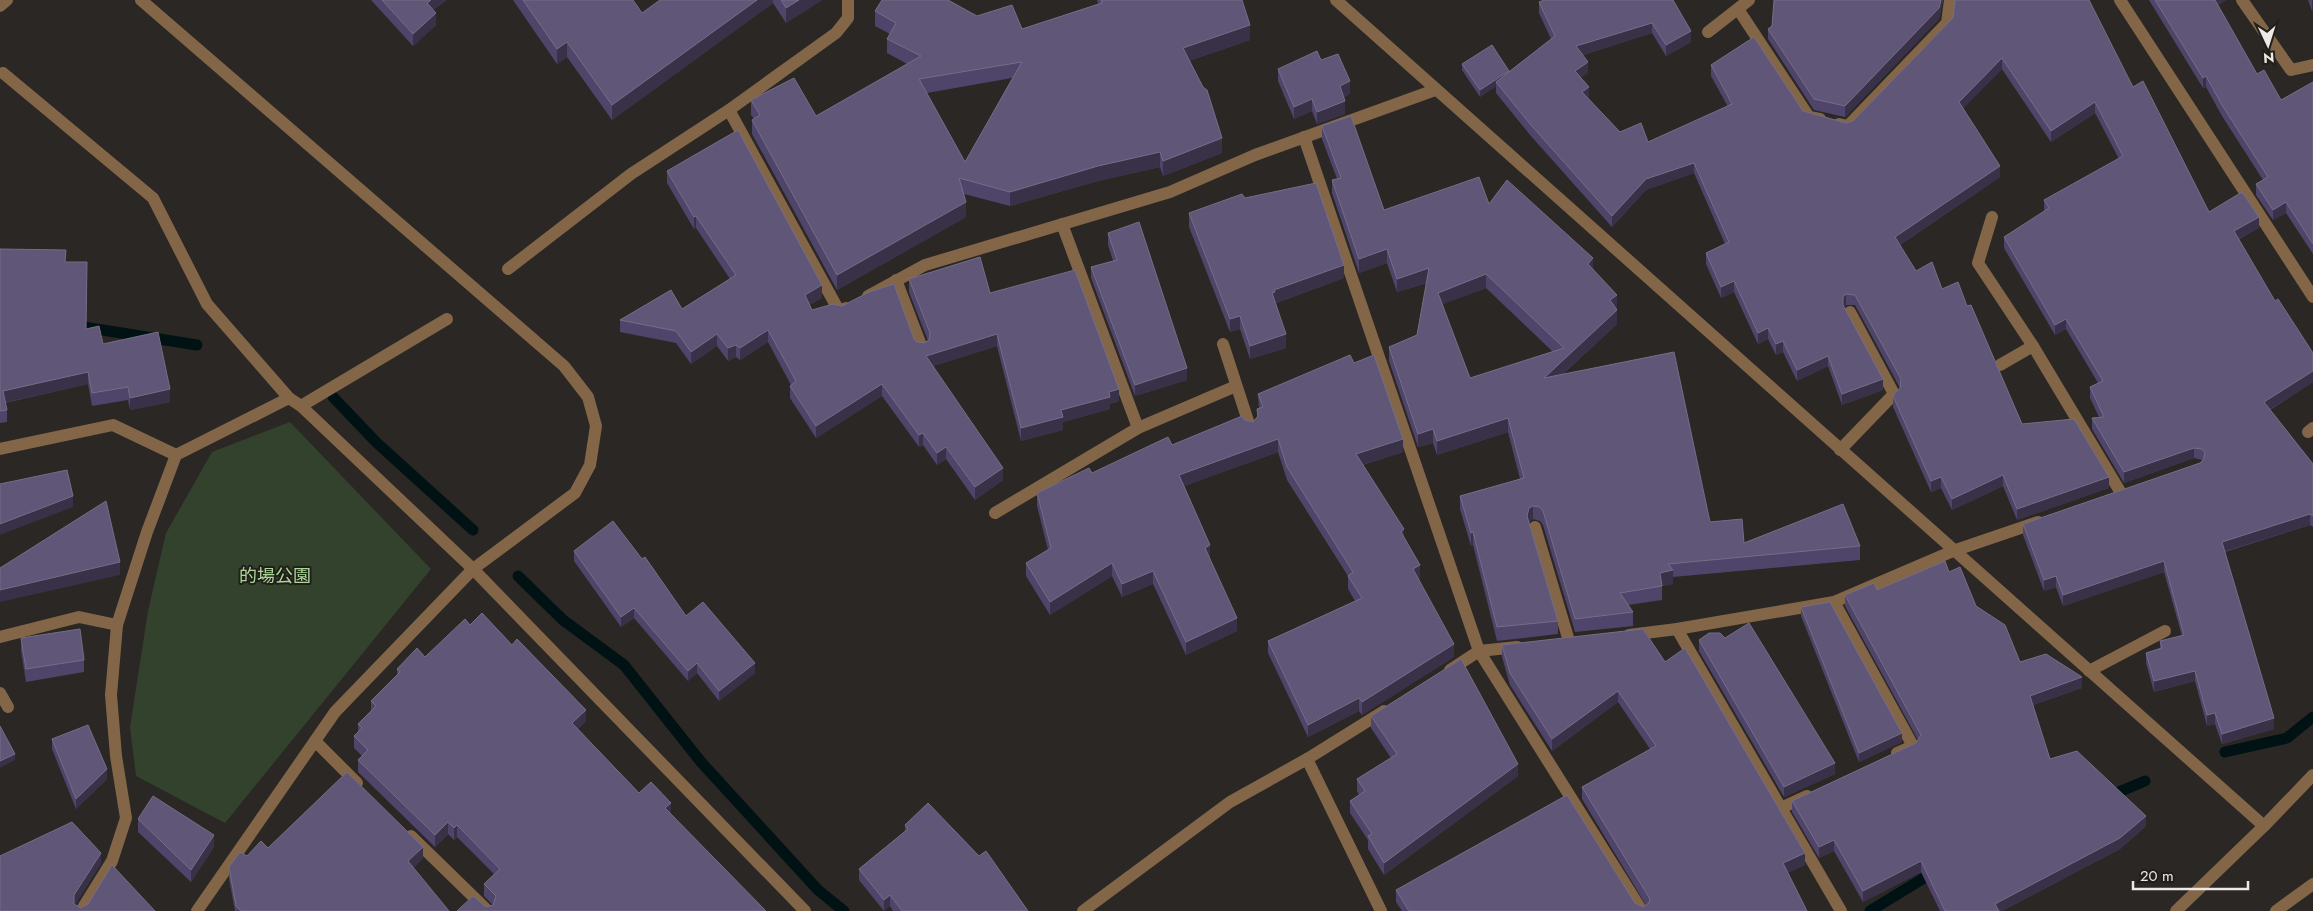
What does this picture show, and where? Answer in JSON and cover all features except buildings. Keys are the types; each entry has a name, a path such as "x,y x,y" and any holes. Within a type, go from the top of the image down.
{"street":[{"path":"0,6 8,0"},
{"path":"141,0 564,366 588,396 596,426 590,465 575,493 473,569 335,712 197,911"},
{"path":"508,269 631,174 728,110 836,33 848,18 848,0"},
{"path":"1336,0 2264,826"},
{"path":"1708,32 1749,0"},
{"path":"1738,8 1809,116 1848,126 1947,23 1950,0"},
{"path":"2120,0 2313,297"},
{"path":"2242,0 2291,70 2313,64"},
{"path":"3,73 153,198 207,304 289,398 301,406 473,569 805,911"},
{"path":"728,110 839,311 925,264 1170,192 1255,155 1435,90"},
{"path":"1304,137 1479,651 1642,911"},
{"path":"1992,217 1978,263 2032,346 2121,493"},
{"path":"1062,224 1138,428"},
{"path":"896,280 922,348"},
{"path":"1840,450 1894,394 1850,312"},
{"path":"301,406 447,319"},
{"path":"1223,344 1250,427"},
{"path":"2000,365 2032,346"},
{"path":"995,513 1138,428 1236,386"},
{"path":"81,911 112,861 126,818 116,756 111,695 117,625 147,532 176,455 289,398"},
{"path":"0,449 113,425 176,455"},
{"path":"1618,636 1677,629 1834,602 1953,551 2046,519"},
{"path":"1536,527 1569,641"},
{"path":"1834,602 1912,746 1886,758"},
{"path":"0,638 79,617 117,625"},
{"path":"1677,629 1841,911"},
{"path":"2090,671 2165,631"},
{"path":"1438,677 1479,651 1529,646"},
{"path":"0,693 8,707"},
{"path":"1083,911 1230,802 1307,759 1398,703"},
{"path":"314,741 363,789"},
{"path":"1307,759 1381,911"},
{"path":"2176,911 2264,826 2313,775"},
{"path":"1781,808 1816,792"},
{"path":"405,830 488,911"},
{"path":"2276,911 2313,884"}],"green space":[{"name":"的場公園","path":"290,422 431,569 225,823 136,776 130,727 148,611 166,533 212,452"}],"waterway":[{"path":"71,325 197,345"},
{"path":"333,397 377,443 473,530"},
{"path":"518,576 563,620 624,665 701,762 818,890 844,911"},
{"path":"2225,752 2287,738 2313,717"},
{"path":"2107,797 2145,781"},
{"path":"1870,911 1937,870"}]}
